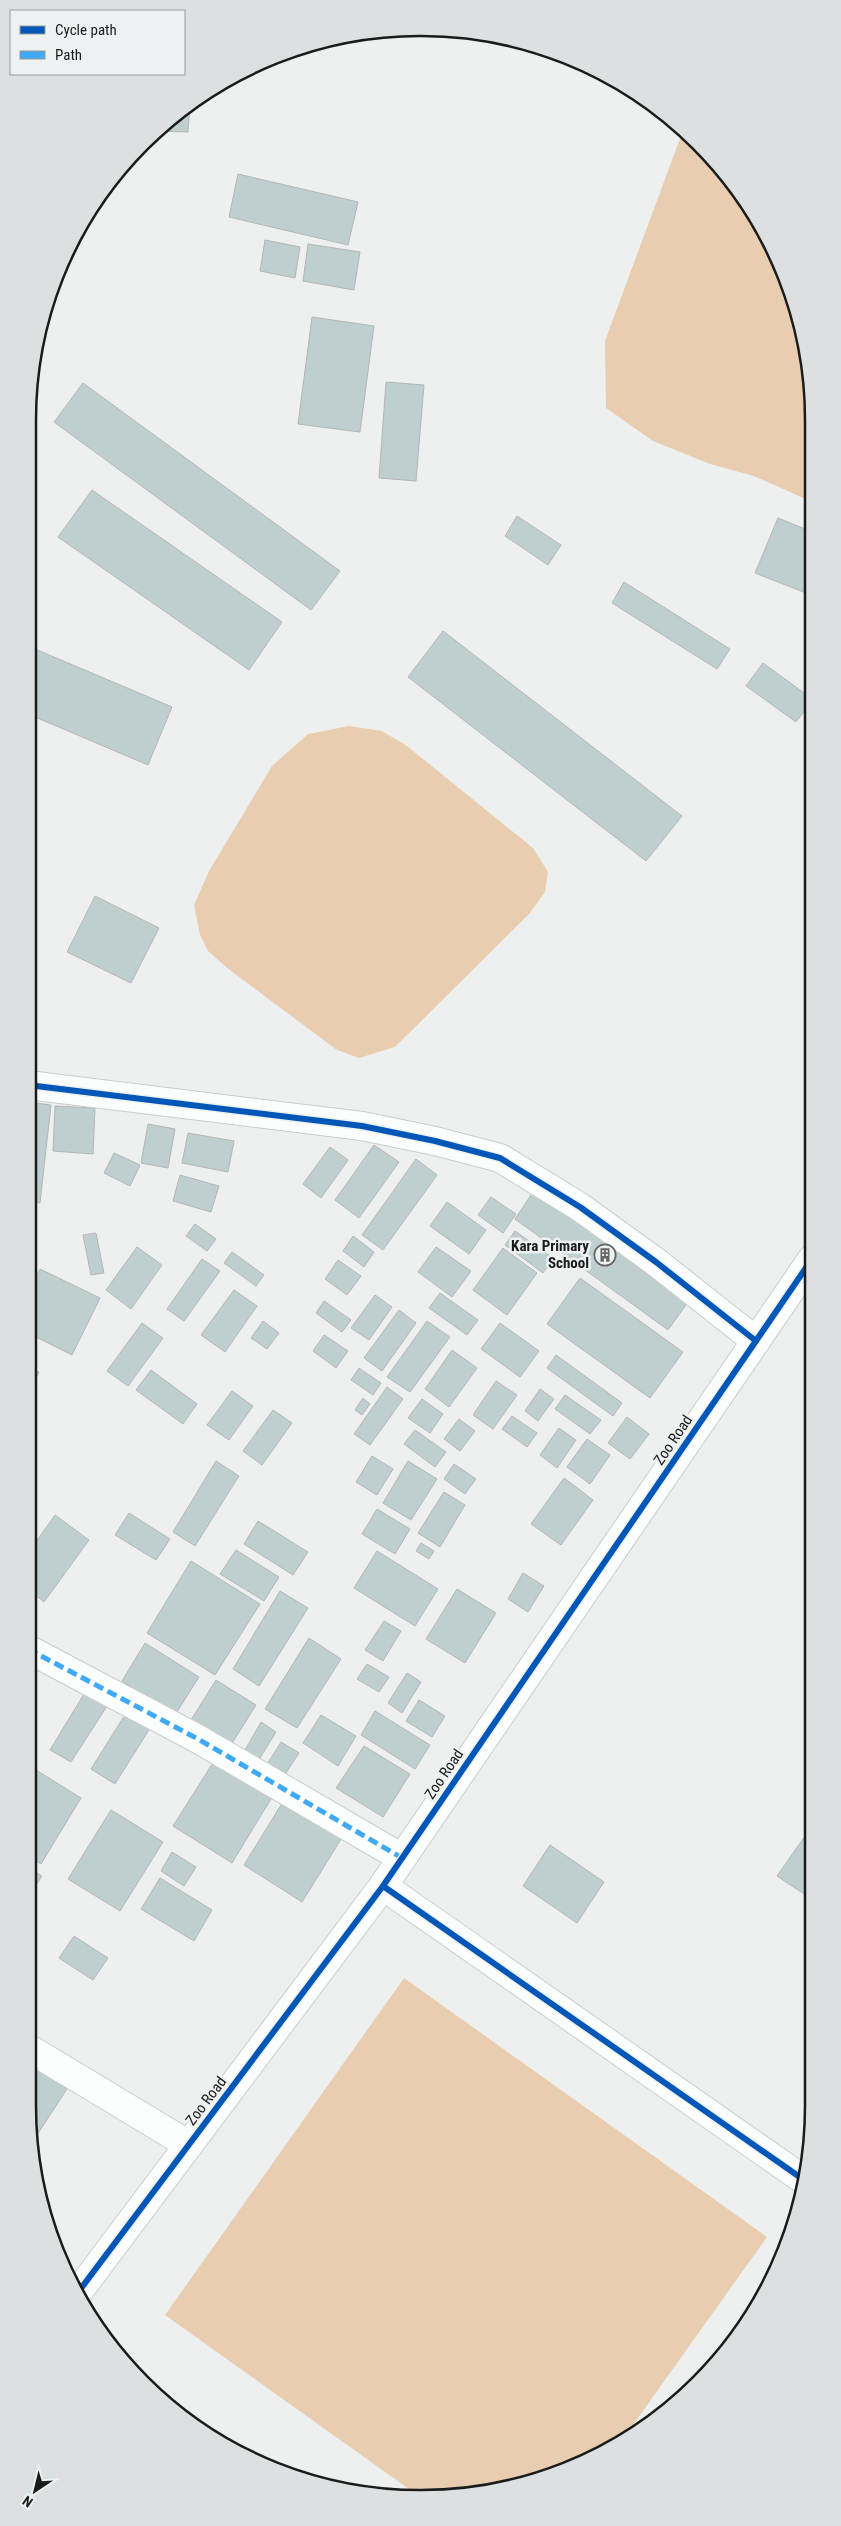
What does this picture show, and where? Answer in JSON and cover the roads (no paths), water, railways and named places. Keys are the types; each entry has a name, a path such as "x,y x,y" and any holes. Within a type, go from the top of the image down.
{"street":[{"path":"36,1086 362,1126 435,1141 500,1158 580,1207 656,1262 756,1341"},
{"name":"Zoo Road","path":"83,2288 383,1886 805,1269"},
{"path":"36,1653 198,1739 402,1858"},
{"path":"383,1886 798,2176"},
{"path":"36,2053 189,2145"}],"place":[{"name":"Kara Primary School","path":"605,1255"}]}
